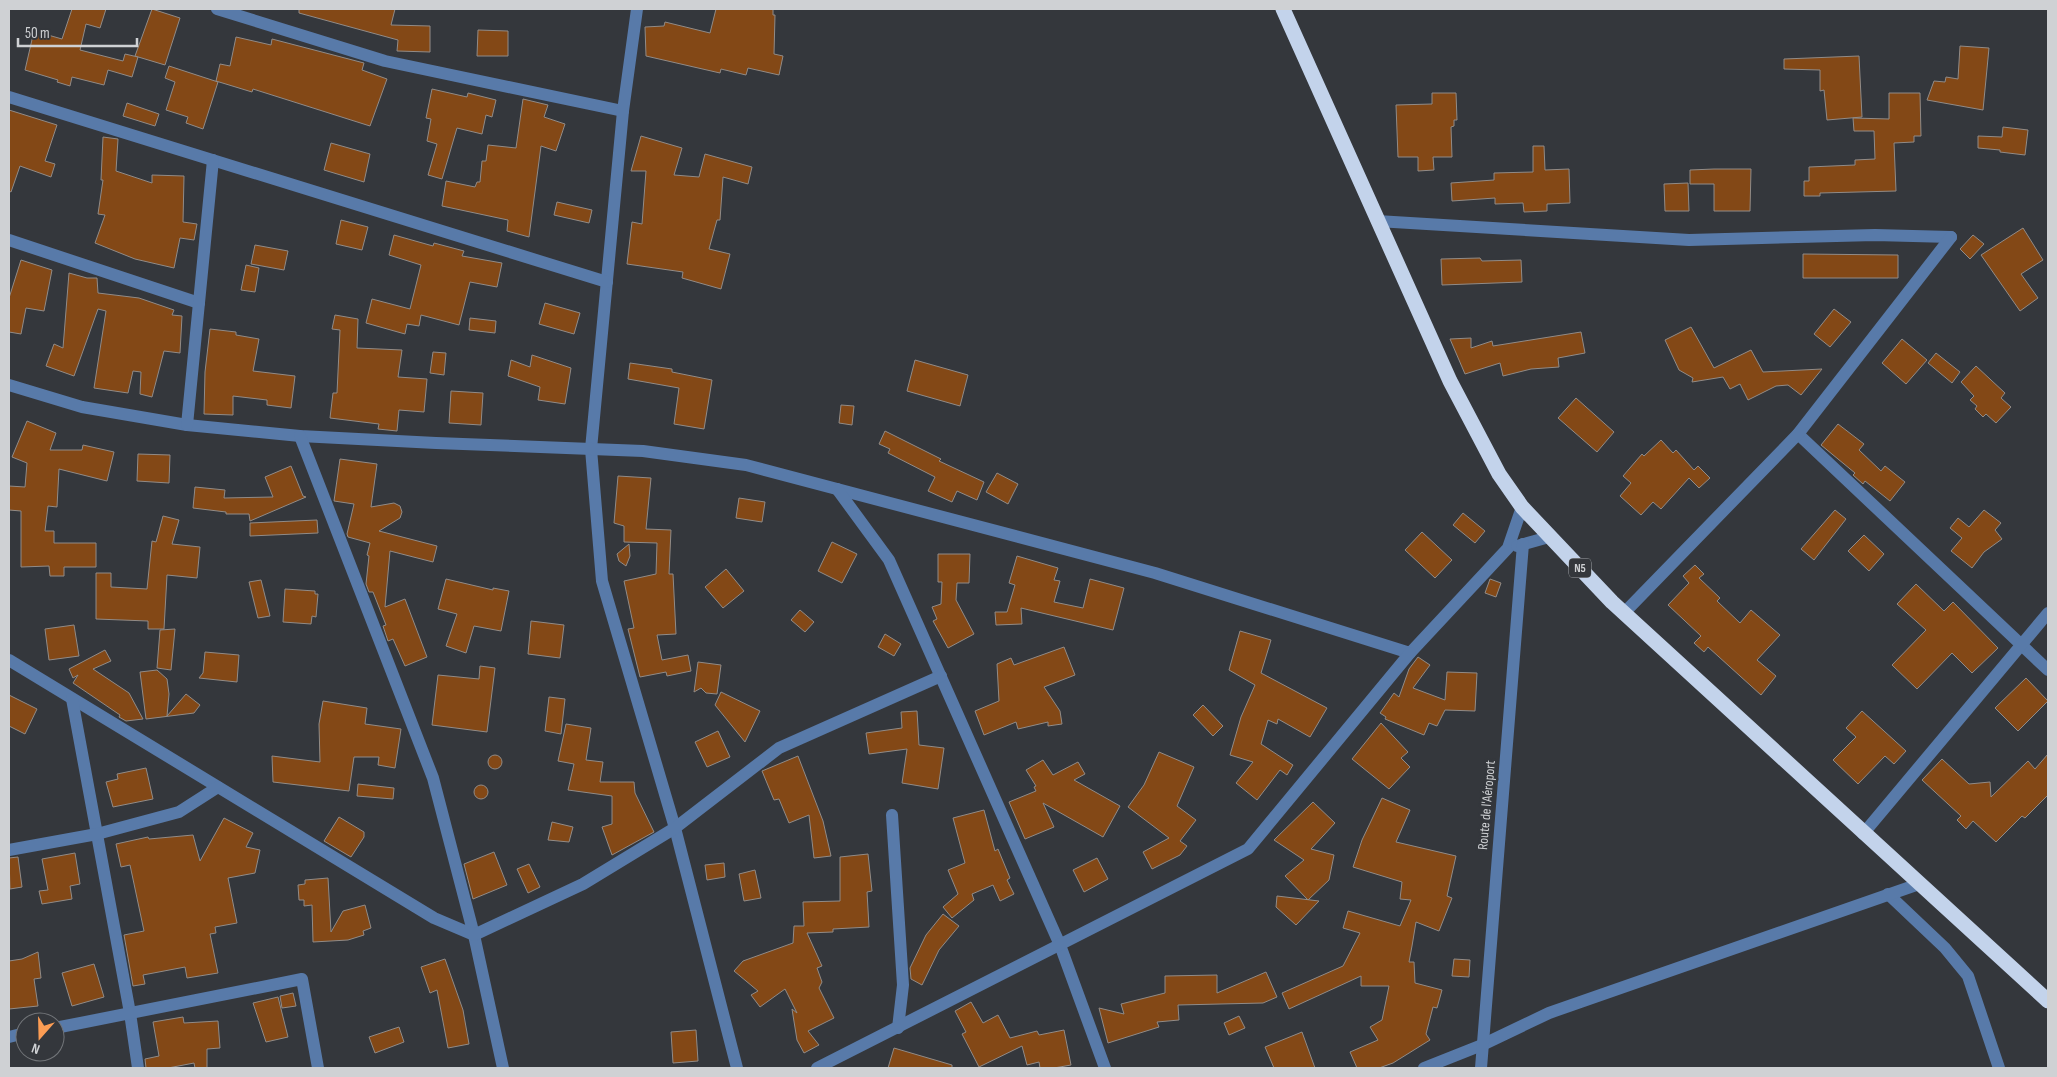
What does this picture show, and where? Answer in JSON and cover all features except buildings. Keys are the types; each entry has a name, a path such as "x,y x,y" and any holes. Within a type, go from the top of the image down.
{"highway":[{"name":"N5","path":"1283,9 1450,381 1499,474 1522,507 1624,613 1863,834 2048,1001"}],"street":[{"path":"217,9 385,61 623,111"},
{"path":"637,9 623,111 591,449 602,581 675,828 737,1068"},
{"path":"9,97 607,282"},
{"path":"187,425 213,160"},
{"path":"1377,221 1688,240 1875,235 1951,237 1798,434 1624,613"},
{"path":"9,240 199,303"},
{"path":"9,385 82,407 187,425 300,436 643,451 746,465 1155,573 1410,653"},
{"path":"1798,434 2048,670"},
{"path":"300,436 433,778 474,935 503,1068"},
{"path":"837,489 889,560 1060,945 1104,1068"},
{"path":"817,1068 1248,849 1410,653 1508,548 1522,507"},
{"path":"1508,548 1550,537"},
{"name":"Route de l'Aéroport","path":"1481,1068 1523,544"},
{"path":"1863,834 2048,613"},
{"path":"9,660 434,918 474,935 583,884 675,828 779,748 941,676"},
{"path":"72,698 130,1013 138,1068"},
{"path":"9,850 97,834 179,812 218,787"},
{"path":"892,815 903,985 898,1028"},
{"path":"1424,1068 1482,1045 1550,1013 1919,884"},
{"path":"1888,894 1945,948 1968,976 1999,1068"},
{"path":"65,1026 302,979 318,1068"}]}
